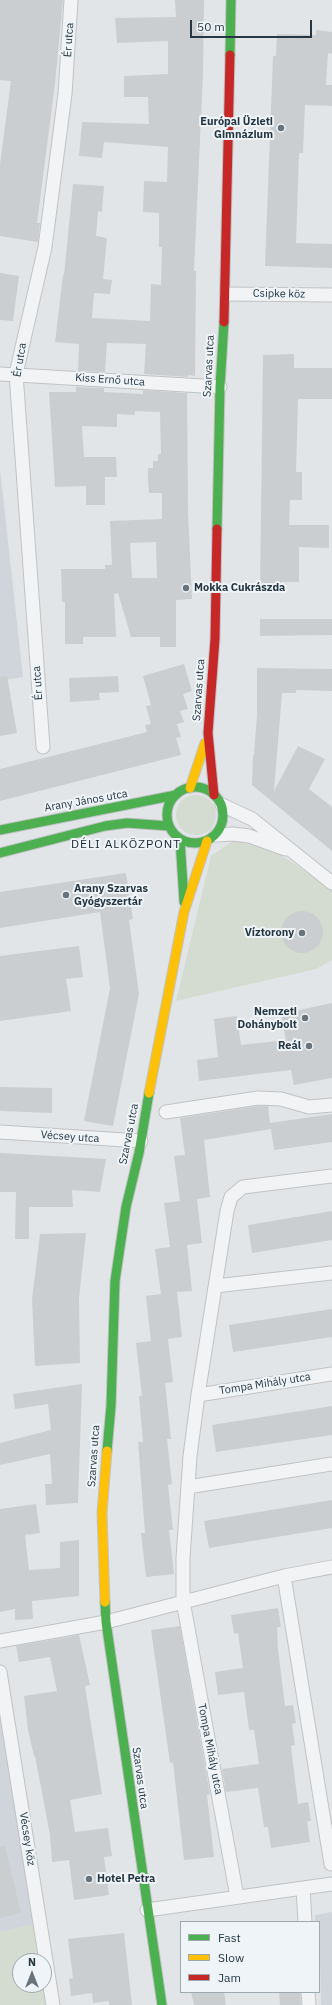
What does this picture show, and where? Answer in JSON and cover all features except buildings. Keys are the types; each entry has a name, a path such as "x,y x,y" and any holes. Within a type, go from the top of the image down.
{"street":[{"name":"Ér utca","path":"43,747 16,374 45,246 65,94 71,0"},
{"name":"Szarvas utca","path":"218,800 208,733 215,638 220,387 226,294 231,0"},
{"name":"Csipke köz","path":"226,294 332,295"},
{"name":"Kiss Ernő utca","path":"0,374 220,387"},
{"name":"Szarvas utca","path":"190,788 208,733"},
{"path":"294,854 271,843 249,836 233,834 212,838 198,843 180,839 170,826 168,813 169,806 176,795 190,788 203,789 218,800 252,819 274,835 294,854 332,883"},
{"name":"Arany János utca","path":"0,830 176,795"},
{"path":"212,838 223,821 218,800"},
{"path":"0,853 105,826 127,822 170,826"},
{"name":"Szarvas utca","path":"162,2005 106,1622 102,1513 110,1406 115,1281 126,1207 141,1141 159,1036 184,912 212,838"},
{"name":"Szarvas utca","path":"180,839 184,912"},
{"path":"166,1112 258,1098 281,1099 309,1107 332,1105"},
{"name":"Vécsey utca","path":"0,1132 141,1141"},
{"name":"Tompa Mihály utca","path":"237,1897 183,1601 183,1558 188,1487 198,1395 227,1211 231,1197 244,1187 332,1176"},
{"path":"215,1286 332,1273"},
{"name":"Tompa Mihály utca","path":"198,1395 332,1374"},
{"path":"188,1487 332,1464"},
{"path":"0,1641 106,1622 284,1576 332,1567"},
{"path":"284,1576 331,1864"},
{"name":"Vécsey köz","path":"0,1672 53,2005"},
{"path":"147,1910 332,1884"},
{"path":"303,1888 305,1921"},
{"path":"308,1993 309,2005"}],"shaded area":[{"path":"0,469 23,677 0,681"},
{"path":"196,795 204,797 210,801 214,807 216,815 214,823 210,829 204,833 196,835 188,833 182,829 178,823 176,815 178,807 182,801 188,797"},
{"path":"246,832 332,889 332,960 316,969 176,1001 211,856"},
{"path":"0,1672 41,1923 0,1932"},
{"path":"332,1912 332,2005 321,2005 320,1921 315,1921 315,1915"},
{"path":"41,1923 44,1953 12,1953 12,1993 48,1993 49,2005 0,2005 0,1932"}],"traffic: fast":[{"path":"230,55 231,0"},
{"path":"217,529 220,387 224,322"},
{"path":"195,787 206,789 215,795 221,804 223,815 221,826 215,835 206,841 195,843 184,841 175,835 169,826 167,815 169,804 175,795 184,789 195,787"},
{"path":"0,830 176,795"},
{"path":"0,853 105,826 127,823 169,826"},
{"path":"180,839 184,902"},
{"path":"107,1451 111,1406 115,1281 126,1207 139,1153 149,1093"},
{"path":"105,1602 106,1622 162,2005"}],"traffic: slow":[{"path":"190,788 205,743"},
{"path":"149,1093 184,912 207,841"},
{"path":"105,1602 102,1513 107,1451"}],"traffic: jam":[{"path":"224,322 230,55"},
{"path":"214,795 208,733 215,639 217,529"}],"place":[{"name":"Európai Üzleti Gimnázium","path":"281,128"},
{"name":"Mokka Cukrászda","path":"186,588"},
{"name":"Arany Szarvas Gyógyszertár","path":"66,895"},
{"name":"Víztorony","path":"302,933"},
{"name":"Nemzeti Dohánybolt","path":"305,1018"},
{"name":"Reál","path":"309,1046"},
{"name":"Hotel Petra","path":"89,1879"}],"district":[{"name":"DÉLI ALKÖZPONT","path":"126,845"}]}
